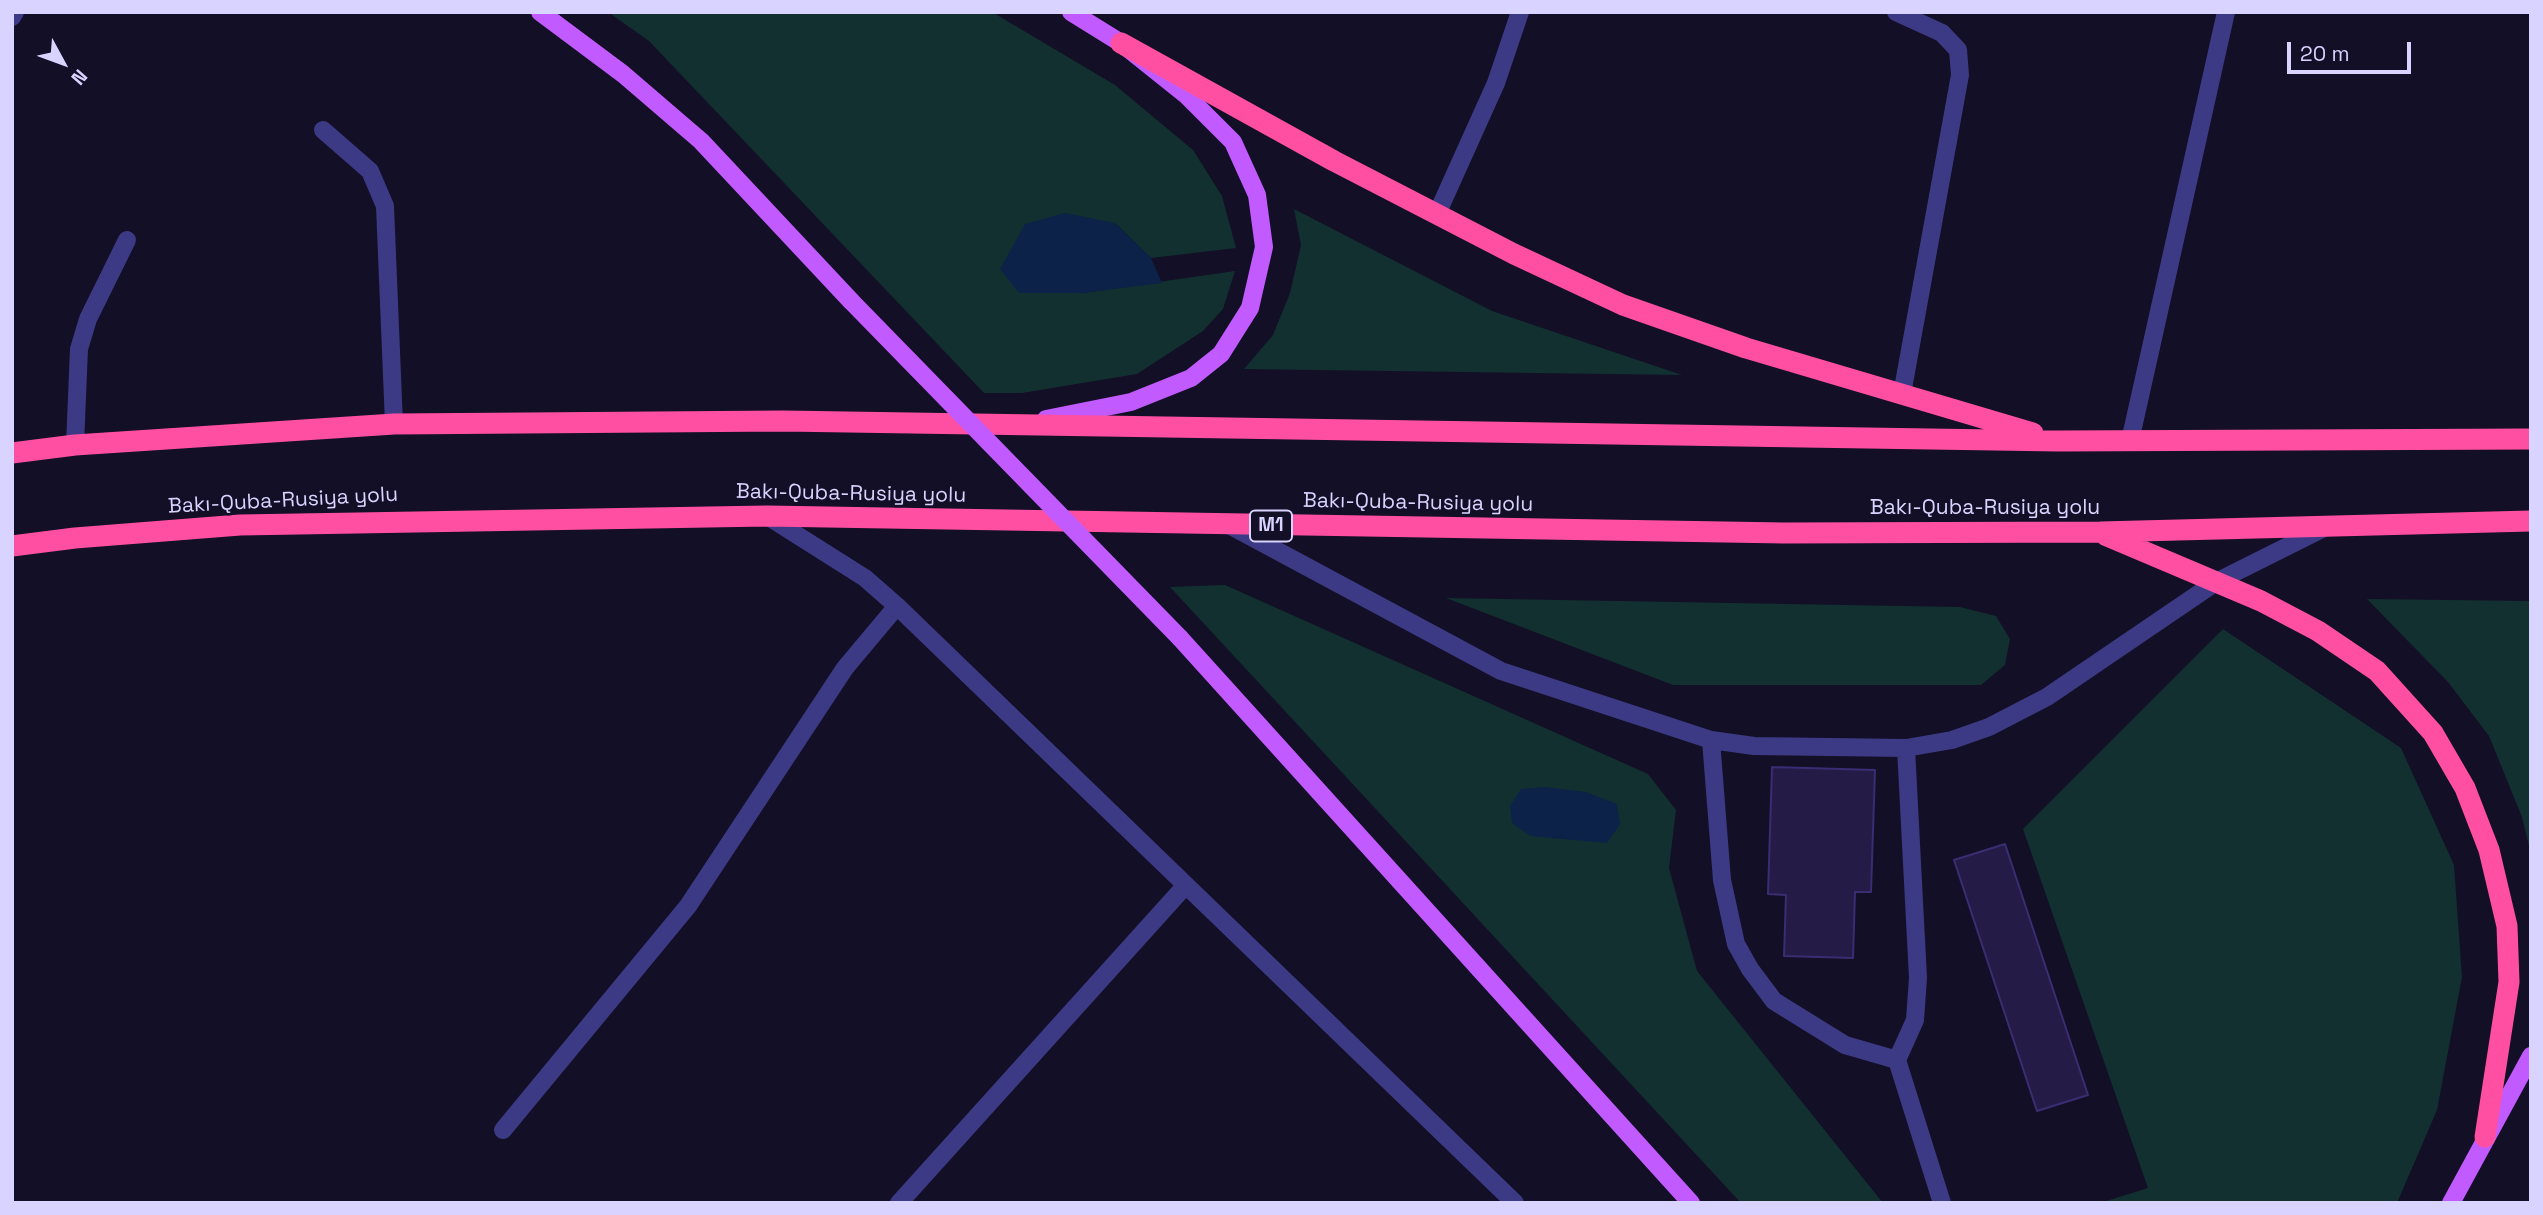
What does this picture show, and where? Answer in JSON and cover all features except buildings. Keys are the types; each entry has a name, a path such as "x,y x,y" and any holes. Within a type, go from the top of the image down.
{"highway":[{"path":"1121,43 1437,214 1623,305 1746,348 2058,441"},
{"path":"12,453 75,445 394,424 784,421 2058,441 2531,439"},
{"name":"Bakı-Quba-Rusiya yolu","path":"12,547 75,538 240,525 767,516 1231,526 1784,533 2100,532 2531,522"},
{"path":"2100,532 2262,601 2318,631 2377,671 2433,733 2465,788 2489,850 2507,926 2509,982 2485,1137"}],"main road":[{"path":"540,12 623,74 701,141 851,301 1180,638 1691,1203"},
{"path":"1015,425 1130,402 1191,378 1221,354 1250,308 1264,247 1257,195 1233,142 1186,95 1121,43 1071,12"},
{"path":"2451,1203 2531,1056"}],"street":[{"path":"12,17 15,12"},
{"path":"1437,214 1496,83 1520,12"},
{"path":"1896,12 1942,33 1958,50 1960,75 1902,394"},
{"path":"2130,441 2226,12"},
{"path":"323,130 370,171 385,205 394,424"},
{"path":"75,445 79,349 88,319 127,240"},
{"path":"767,516 864,578 897,606 1515,1203"},
{"path":"1231,526 1501,671 1711,740 1754,746 1906,748 1952,740 1989,727 2047,697 2216,582 2328,526"},
{"path":"503,1129 688,906 845,668 897,606"},
{"path":"1711,740 1722,880 1736,944 1750,969 1774,1001 1845,1045 1897,1060"},
{"path":"1906,748 1918,978 1915,1020 1897,1060 1941,1203"},
{"path":"899,1203 1185,885"}],"green space":[{"path":"608,12 992,12 1115,85 1193,150 1222,196 1236,248 1151,258 1115,223 1082,293 1235,271 1223,309 1203,331 1137,374 1022,393 984,393 649,41"},
{"path":"1294,209 1492,311 1682,375 1244,369 1273,335 1290,293 1301,245"},
{"path":"1225,585 1648,774 1676,810 1669,868 1697,971 1883,1203 1741,1203 1170,587"},
{"path":"1446,598 1960,607 1996,616 2010,639 2005,665 1981,685 1673,685"},
{"path":"2367,599 2531,601 2531,854 2522,817 2489,736 2448,682"},
{"path":"2223,629 2401,748 2454,865 2462,977 2437,1110 2397,1203 2100,1203 2148,1188 2023,829"}],"water":[{"path":"1065,213 1115,223 1151,258 1162,283 1082,293 1019,293 1000,269 1025,224"},
{"path":"1544,787 1586,792 1617,804 1620,824 1607,843 1530,836 1512,823 1510,806 1521,789"}]}
